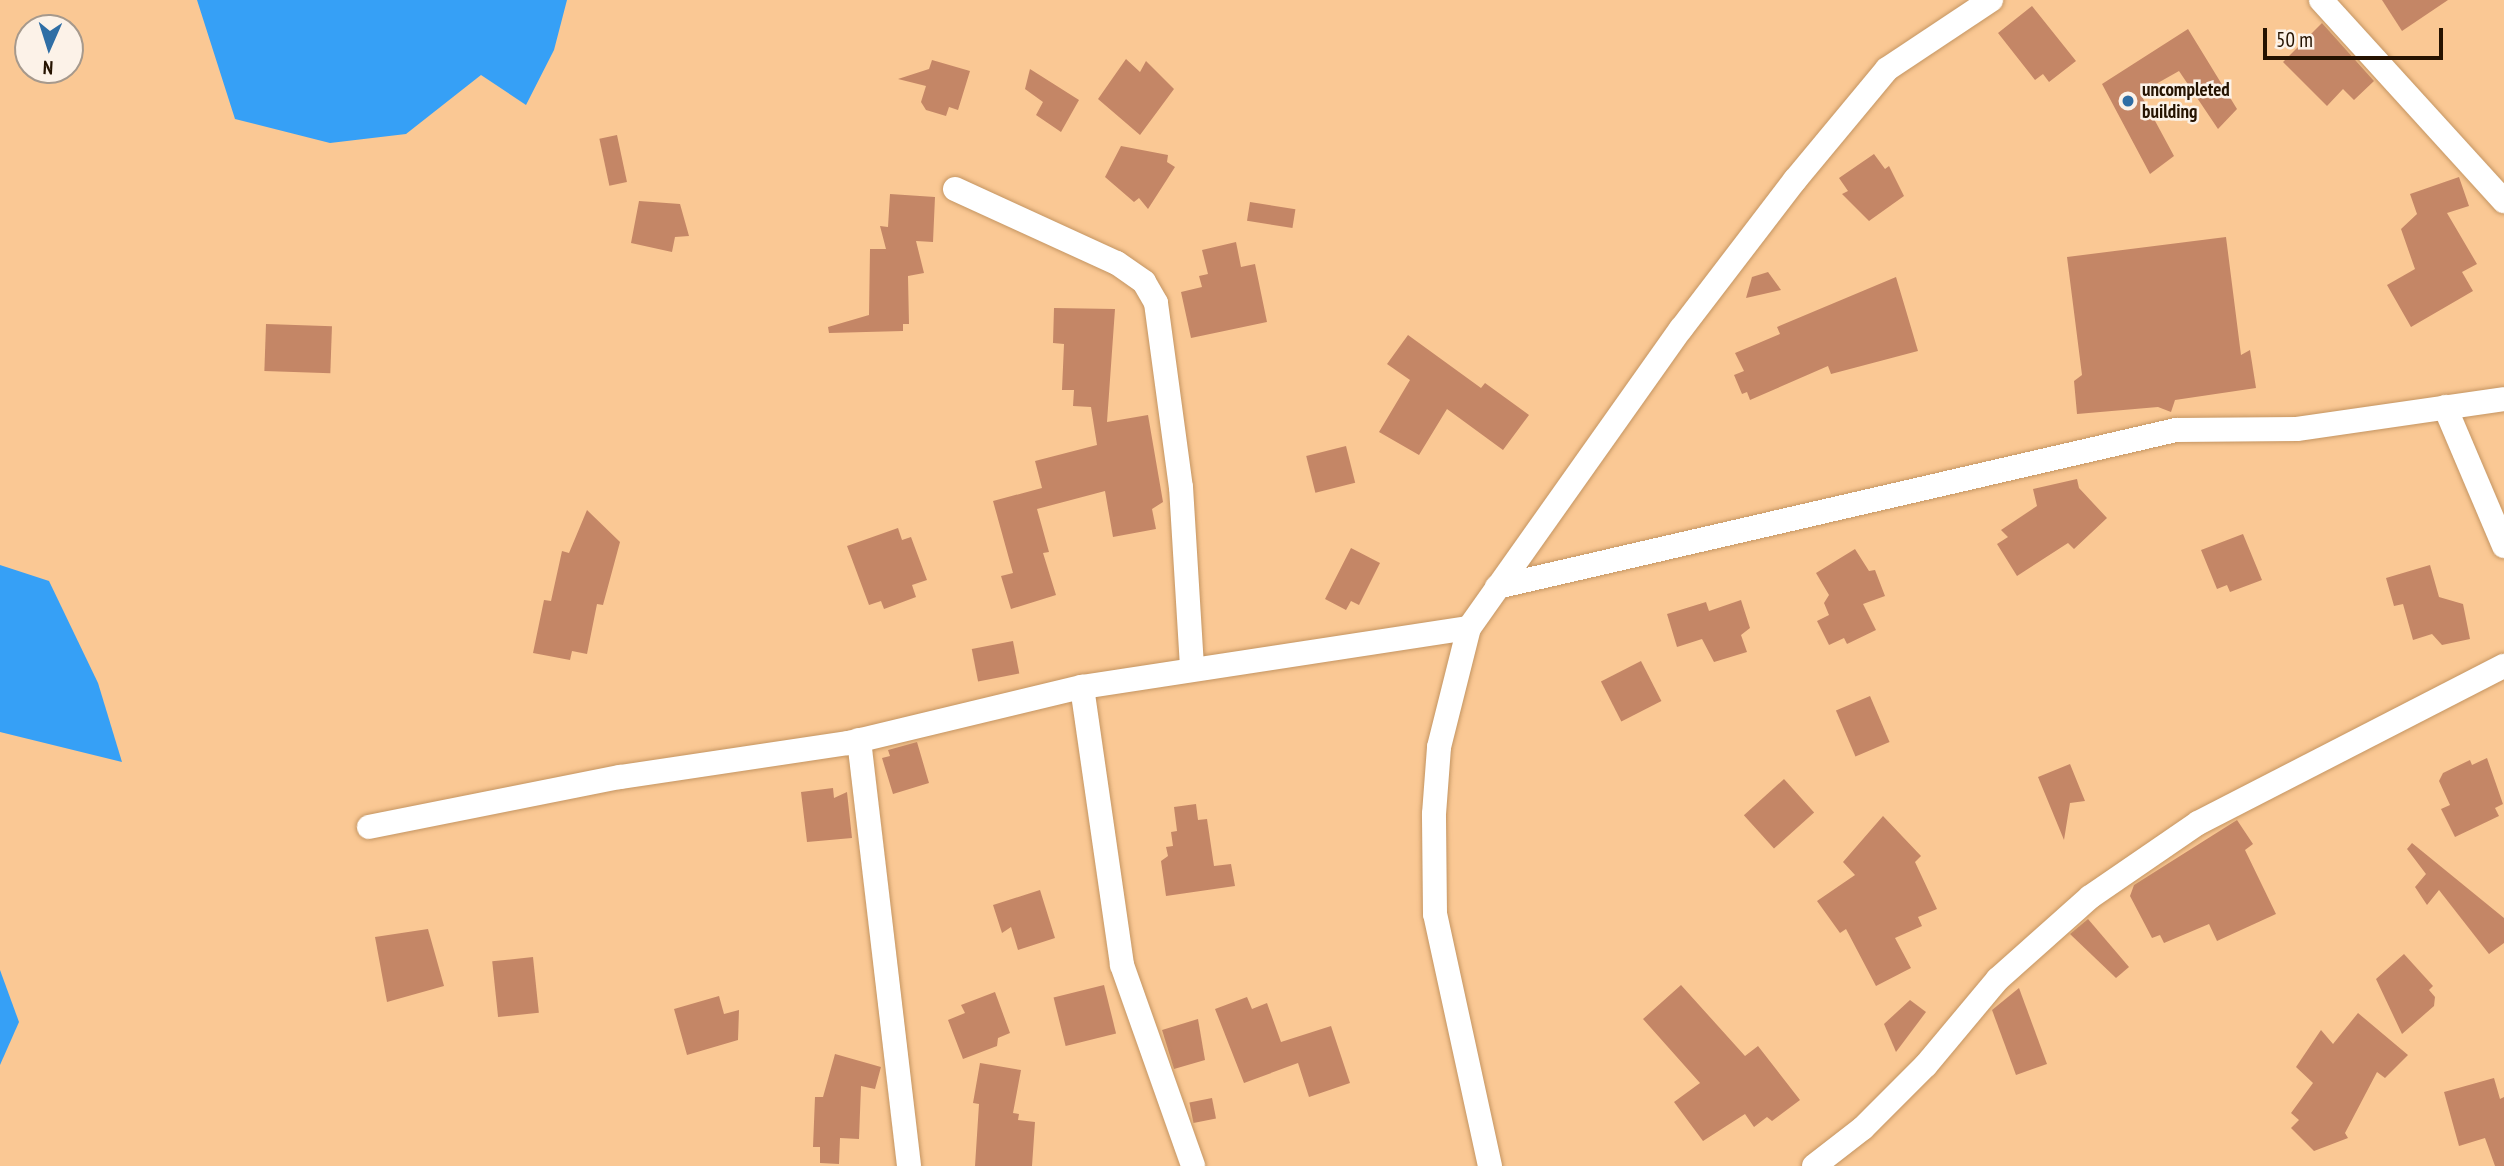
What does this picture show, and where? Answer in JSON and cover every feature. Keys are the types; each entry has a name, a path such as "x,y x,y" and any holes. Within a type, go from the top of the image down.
{"street":[{"path":"1490,1166 1435,914 1434,814 1439,747 1469,628 1712,287 1888,69 1991,0"},
{"path":"2321,0 2504,201"},
{"path":"955,189 1117,263 1144,282 1156,303 1181,487 1192,668"},
{"path":"1497,587 2176,430 2297,429 2504,399"},
{"path":"2445,407 2504,546"},
{"path":"369,827 620,777 859,740 1082,687 1192,668 1469,628"},
{"path":"1814,1166 1863,1128 1926,1065 1998,979 2090,897 2198,823 2504,666"},
{"path":"1082,687 1122,965 1193,1166"},
{"path":"859,740 909,1166"}],"water":[{"path":"197,0 567,0 554,50 526,105 481,75 406,134 330,143 235,119"},
{"path":"0,565 49,581 98,683 122,762 0,732"},
{"path":"0,970 19,1022 0,1065"}],"building":[{"path":"2382,0 2448,0 2402,31"},
{"path":"2032,6 2076,61 2049,82 2043,74 2035,80 1998,33"},
{"path":"2322,23 2374,81 2354,100 2343,89 2327,106 2283,62"},
{"name":"uncompleted building","path":"2188,29 2237,109 2218,129 2179,71 2140,93 2174,156 2150,174 2102,84"},
{"path":"1126,59 1140,72 1146,61 1174,89 1140,135 1098,99"},
{"path":"932,60 970,71 958,110 949,107 946,116 926,110 921,102 926,86 898,79 929,69"},
{"path":"1030,69 1079,100 1061,132 1036,115 1043,102 1025,89"},
{"path":"617,135 627,182 609,186 599,139"},
{"path":"1121,146 1168,155 1167,162 1175,167 1148,209 1139,198 1134,202 1105,177"},
{"path":"1874,154 1885,169 1889,166 1904,196 1869,221 1842,194 1848,191 1839,178"},
{"path":"2459,177 2469,206 2447,213 2477,264 2462,272 2473,291 2411,327 2387,285 2415,269 2401,229 2417,214 2410,194"},
{"path":"890,194 935,197 933,242 916,241 924,273 908,276 909,324 903,324 903,331 829,333 828,327 869,315 870,249 886,249 880,226 888,227"},
{"path":"639,201 680,204 689,236 675,237 672,252 631,243"},
{"path":"1250,202 1295,209 1292,228 1247,221"},
{"path":"2226,237 2241,355 2250,350 2256,388 2175,400 2171,412 2158,407 2077,414 2074,381 2082,375 2067,257"},
{"path":"1236,242 1241,267 1255,264 1267,322 1191,338 1181,292 1202,287 1199,276 1208,274 1202,250"},
{"path":"1768,272 1781,290 1746,298 1752,277"},
{"path":"1896,277 1918,351 1831,374 1828,366 1750,400 1747,392 1742,394 1734,375 1744,371 1735,353 1780,334 1777,327"},
{"path":"1054,308 1115,309 1107,422 1148,415 1163,502 1152,509 1156,529 1113,537 1105,491 1037,509 1049,552 1043,553 1056,595 1011,609 1001,576 1013,573 993,501 1042,488 1035,461 1097,445 1091,407 1073,406 1074,390 1062,390 1064,344 1053,343"},
{"path":"266,324 332,326 330,373 264,371"},
{"path":"1408,335 1481,388 1485,383 1529,415 1503,450 1447,409 1419,455 1379,432 1410,380 1387,364"},
{"path":"1346,446 1355,483 1315,493 1306,456"},
{"path":"2077,479 2079,488 2107,518 2074,549 2068,543 2017,576 1997,544 2008,537 2001,530 2037,506 2033,489"},
{"path":"587,510 620,542 603,605 597,604 587,654 572,651 570,660 533,653 544,600 551,601 562,551 569,553"},
{"path":"898,528 902,540 911,537 927,580 912,585 916,597 884,609 881,601 869,605 847,546"},
{"path":"2243,534 2262,580 2230,592 2227,585 2217,589 2201,550"},
{"path":"1351,548 1380,563 1359,605 1351,601 1346,610 1325,599"},
{"path":"1855,549 1869,571 1875,570 1885,596 1863,604 1876,630 1847,644 1844,638 1829,645 1817,621 1829,615 1824,603 1829,595 1816,573"},
{"path":"2430,565 2439,597 2463,604 2470,639 2442,645 2432,634 2413,640 2403,604 2394,606 2386,578"},
{"path":"1741,600 1750,628 1741,635 1747,652 1714,662 1702,639 1677,647 1667,614 1706,602 1709,611"},
{"path":"1013,641 1019,673 978,681 972,649"},
{"path":"1641,661 1661,701 1621,722 1601,681"},
{"path":"1870,696 1890,742 1855,756 1836,710"},
{"path":"917,742 929,783 893,794 882,758 890,756 888,750"},
{"path":"2487,758 2503,804 2495,808 2499,816 2455,837 2441,809 2450,805 2439,781 2443,773 2470,760 2472,765"},
{"path":"2070,764 2085,801 2070,803 2064,840 2038,777"},
{"path":"1784,779 1814,812 1774,849 1744,815"},
{"path":"833,788 834,798 847,792 852,838 807,842 801,792"},
{"path":"1196,804 1198,820 1207,819 1214,866 1231,864 1235,886 1166,896 1161,861 1168,856 1166,847 1173,846 1171,832 1177,831 1174,807"},
{"path":"1883,816 1921,856 1915,862 1937,909 1918,917 1922,926 1895,938 1911,968 1876,986 1846,929 1840,933 1817,901 1855,875 1843,862"},
{"path":"2237,820 2253,844 2245,850 2276,914 2217,941 2209,924 2164,943 2160,935 2152,938 2130,896 2134,885"},
{"path":"2412,843 2504,918 2504,943 2489,954 2439,890 2427,905 2415,887 2426,874 2407,849"},
{"path":"1040,890 1055,938 1018,950 1011,927 1002,933 993,905"},
{"path":"2088,919 2129,967 2116,978 2070,934"},
{"path":"428,929 444,986 387,1002 375,937"},
{"path":"2404,954 2433,986 2429,990 2435,997 2434,1006 2402,1034 2376,979"},
{"path":"533,957 539,1013 498,1017 492,961"},
{"path":"1104,985 1116,1034 1066,1046 1054,998"},
{"path":"1681,985 1745,1056 1758,1046 1800,1100 1772,1121 1767,1117 1754,1127 1745,1114 1703,1141 1674,1102 1700,1083 1643,1019"},
{"path":"2019,988 2047,1064 2016,1075 1992,1010"},
{"path":"995,992 1010,1033 998,1038 997,1046 963,1059 948,1020 965,1013 961,1005"},
{"path":"719,996 724,1014 739,1010 738,1040 687,1055 674,1009"},
{"path":"1247,997 1252,1009 1267,1003 1281,1042 1331,1026 1350,1083 1309,1097 1298,1063 1244,1083 1215,1009"},
{"path":"1910,1000 1926,1012 1896,1052 1884,1024"},
{"path":"2358,1013 2408,1055 2385,1078 2377,1072 2345,1133 2348,1138 2314,1151 2291,1128 2299,1120 2291,1113 2313,1083 2296,1067 2321,1030 2333,1044"},
{"path":"1198,1019 1205,1060 1174,1069 1162,1030"},
{"path":"835,1054 881,1067 875,1089 861,1086 859,1139 840,1138 839,1164 820,1163 820,1147 813,1147 815,1097 823,1097"},
{"path":"980,1063 1021,1070 1013,1113 1019,1114 1018,1120 1035,1122 1032,1166 975,1166 979,1104 973,1103"},
{"path":"2494,1078 2500,1099 2504,1097 2504,1166 2495,1166 2485,1138 2459,1146 2444,1092"},
{"path":"1212,1098 1216,1119 1193,1123 1189,1102"}],"place":[{"name":"uncompleted building","path":"2128,101"}]}
